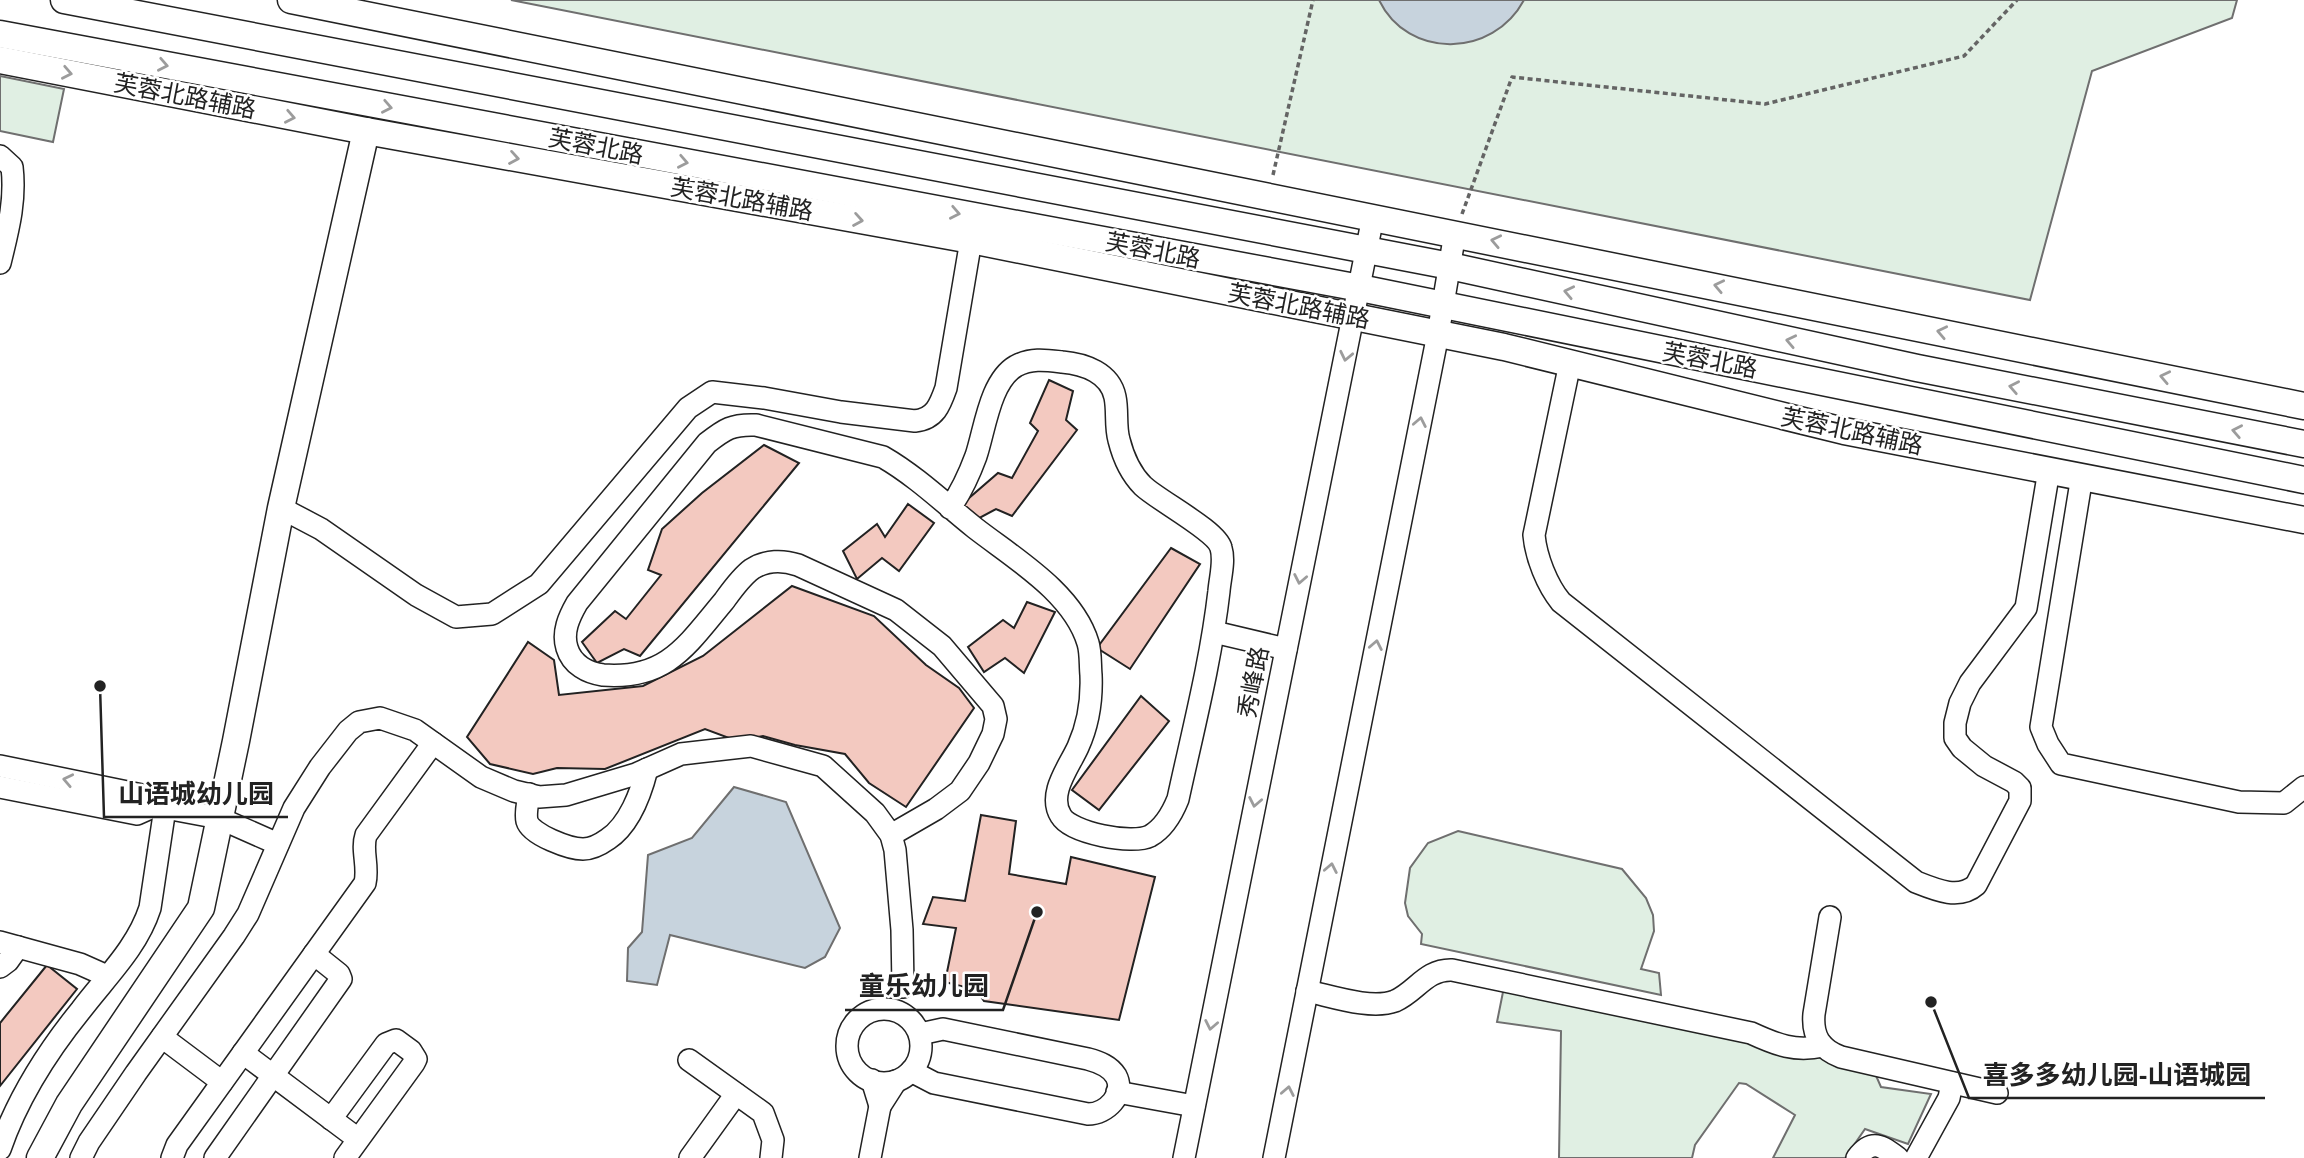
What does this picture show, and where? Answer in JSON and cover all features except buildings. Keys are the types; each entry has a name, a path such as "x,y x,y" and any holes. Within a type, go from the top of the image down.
{"main road":[{"name":"芙蓉北路","path":"64,0 1450,266 1917,368 2304,444"},
{"path":"291,0 2304,406"},
{"name":"芙蓉北路","path":"0,34 1360,288 2304,480"},
{"name":"芙蓉北路辅路","path":"0,60 366,131 971,240 1570,363 1844,431 2304,520"},
{"path":"40,1158 69,1104 201,908 281,508 366,131"}],"street":[{"path":"0,156 12,167 14,187 13,206 0,263"},
{"name":"秀峰路","path":"1184,1158 1373,217"},
{"path":"1275,1158 1455,233"},
{"path":"281,508 321,528 416,595 456,617 492,614 540,584 688,408 712,392 915,421 925,420 934,414 946,388 971,240"},
{"path":"891,835 936,809 960,791 979,764 993,734 996,719 993,706 942,646 896,610 798,565 784,561 769,563 754,568 742,578 687,645 672,659 655,668 628,676 585,671 572,659 565,638 568,619 577,603 707,443 724,430 738,424 756,425 883,457 898,466 950,508 1047,585 1066,603 1080,622 1089,646 1092,688 1078,748 1059,786 1056,806 1062,818 1075,829 1103,836 1138,839 1149,836 1171,816 1178,799 1214,632 1222,556 1218,541 1142,485 1127,465 1118,439 1112,387 1106,377 1072,363 1033,359 1015,366 1003,376 996,389 962,490 950,508"},
{"path":"1570,363 1534,535 1535,548 1553,592 1561,602 1916,882 1934,889 1958,894 1969,891 1976,885 2020,801 2020,788 2014,782 1983,766 1962,748 1955,738 1955,723 1960,703 1970,683 2026,608 2049,470"},
{"path":"2082,476 2041,727 2061,764 2239,802 2284,803 2304,787"},
{"path":"1214,632 1286,649"},
{"path":"82,1158 89,1142 248,914 294,808 320,767 348,731 359,722 380,718 415,730 481,777 514,791 539,797 566,795 647,769 681,754 751,746 823,766 875,813 891,835 900,903 903,987 897,1012"},
{"path":"172,1158 177,1145 365,883 367,869 363,842 366,835 433,743"},
{"path":"0,766 142,795 160,807 219,818 278,844"},
{"path":"528,794 526,820 529,825 545,837 583,849 611,838 638,797 647,769"},
{"path":"0,788 137,814 160,807"},
{"path":"0,1149 38,1068 128,951 145,922 150,908 160,807"},
{"path":"1830,917 1813,1026 1814,1034 1828,1052 1997,1093"},
{"path":"0,967 8,961 9,944 80,964 107,976"},
{"path":"215,1158 341,979 339,974 314,954"},
{"path":"1307,991 1383,1004 1397,1000 1441,969 1452,970 1751,1033 1802,1050 1823,1046"},
{"path":"870,1158 880,1106 904,1076 920,1057 921,1044 915,1025 897,1012 874,1010 853,1026 848,1051 860,1074 872,1080 885,1083 904,1076 1088,1114 1105,1111 1117,1092 1118,1081 1100,1062 943,1029 920,1034"},
{"path":"162,1037 222,1082"},
{"path":"331,1119 386,1044 396,1040 411,1051 416,1059 345,1158"},
{"path":"243,1054 358,1139"},
{"path":"689,1060 763,1113 773,1140 771,1158"},
{"path":"872,1080 880,1106"},
{"path":"1916,1158 1949,1098 1952,1083"},
{"path":"1117,1092 1195,1106"},
{"path":"690,1158 736,1094"},
{"path":"1857,1158 1869,1146 1877,1146 1883,1147 1898,1158"}],"path":[{"path":"1268,197 1313,0"},
{"path":"1455,233 1512,77 1765,104 1964,56 2017,0"}],"green space":[{"path":"511,0 2237,0 2232,18 2092,71 2030,300"},
{"path":"0,76 64,89 53,142 0,131"},
{"path":"1458,831 1622,869 1646,898 1653,915 1654,931 1641,969 1659,973 1661,995 1421,944 1422,934 1408,916 1405,903 1410,868 1428,843"},
{"path":"1504,987 1813,1051 1874,1071 1881,1087 1931,1094 1908,1144 1865,1129 1845,1158 1773,1158 1795,1115 1746,1084 1739,1083 1695,1145 1692,1158 1559,1158 1561,1031 1497,1022"}],"shaded area":[{"path":"1379,0 1524,0 1510,19 1492,33 1472,41 1451,44 1429,42 1410,33 1392,20"},
{"path":"734,787 786,802 840,928 825,957 805,968 670,935 657,985 627,981 628,948 642,932 648,855 692,838"}],"place":[{"name":"山语城幼儿园","path":"100,686"},
{"name":"童乐幼儿园","path":"1037,912"},
{"name":"喜多多幼儿园-山语城园","path":"1931,1002"}]}
